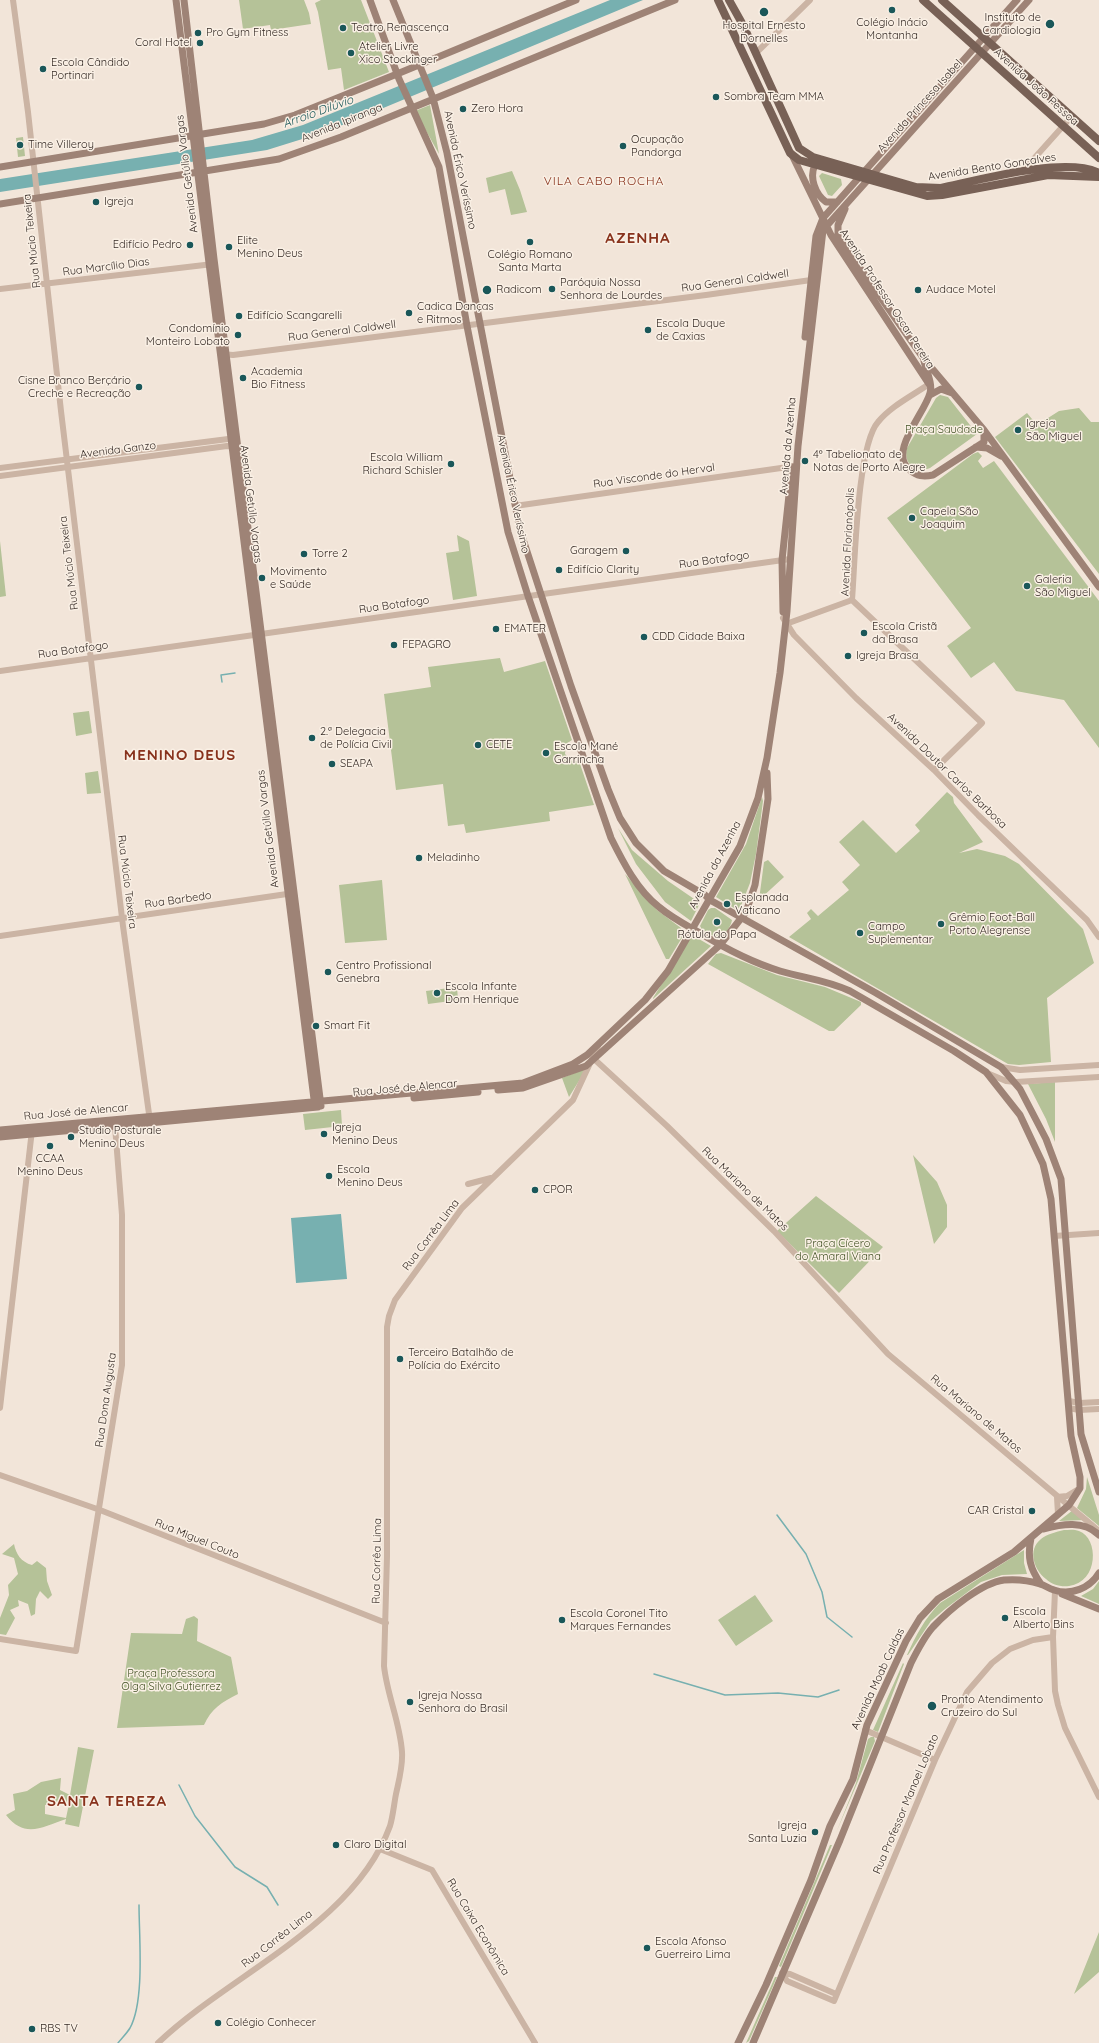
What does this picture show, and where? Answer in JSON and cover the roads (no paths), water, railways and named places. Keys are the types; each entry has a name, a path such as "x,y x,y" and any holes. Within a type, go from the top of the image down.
{"main road":[{"name":"Avenida Getúlio Vargas","path":"176,0 226,356 234,438 290,892 318,1104"},
{"name":"Avenida Getúlio Vargas","path":"184,0 195,87 196,139"},
{"name":"Avenida Érico Veríssimo","path":"370,0 398,77 440,168 467,326 507,527 528,596 611,838 624,864 643,890 658,907 687,927 757,964 834,983 850,991 954,1051 986,1072 1020,1115 1043,1164 1051,1199 1071,1436 1080,1477 1080,1488"},
{"name":"Avenida Érico Veríssimo","path":"393,0 433,98 448,161 520,530 540,594 608,789 620,818 636,843 664,871 710,900 744,915 1001,1067 1016,1082 1046,1139 1061,1179 1081,1434 1099,1492"},
{"path":"0,167 34,165 196,139 264,124 421,68 428,62 576,0"},
{"name":"Avenida Ipiranga","path":"0,204 37,195 200,169 279,159 341,137 675,0"},
{"path":"718,0 790,153 826,225"},
{"path":"728,0 756,53"},
{"name":"Avenida João Pessoa","path":"923,0 1099,158"},
{"name":"Avenida João Pessoa","path":"942,0 1099,141"},
{"name":"Avenida Princesa Isabel","path":"826,225 870,178 979,50 1017,0"},
{"name":"Avenida Princesa Isabel","path":"987,40 1029,0"},
{"name":"Avenida Princesa Isabel","path":"823,218 861,175 979,50"},
{"name":"Avenida Bento Gonçalves","path":"756,53 799,148 813,157 861,175 927,196 942,195 1048,175 1099,177"},
{"path":"416,56 428,62"},
{"name":"Avenida Bento Gonçalves","path":"790,153 799,160 815,165 861,175"},
{"path":"1083,167 1092,164 1099,158"},
{"path":"815,165 811,177 819,195 826,202 837,202"},
{"name":"Avenida Bento Gonçalves","path":"870,178 916,187 941,188 1050,167 1083,167 1099,173"},
{"name":"Avenida Professor Oscar Pereira","path":"848,201 838,224 838,237 924,359 984,430 1099,587"},
{"name":"Avenida da Azenha","path":"692,929 710,900 749,827 758,798 766,763 778,678 784,621 786,559 811,280 816,236 823,218"},
{"name":"Avenida da Azenha","path":"795,466 821,236 826,225"},
{"name":"Avenida Professor Oscar Pereira","path":"826,225 930,384"},
{"path":"924,359 930,384 930,395 903,446 902,458 908,469 916,475 932,475 985,440 984,430"},
{"path":"930,395 941,389 949,391 957,397"},
{"name":"Avenida Professor Oscar Pereira","path":"976,447 987,448 1003,457"},
{"name":"Avenida da Azenha","path":"744,915 755,885 768,799 766,763"},
{"name":"Rua José de Alencar","path":"0,1136 32,1130 318,1104 398,1100 523,1088 576,1071 586,1066 593,1058 720,945 744,915"},
{"name":"Rua José de Alencar","path":"318,1104 355,1098 477,1088 523,1082 573,1064 598,1046 645,1000 668,971 692,929"},
{"path":"461,1094 477,1088"},
{"path":"398,1100 409,1094 418,1098"},
{"name":"Rua José de Alencar","path":"0,1130 115,1126 150,1120"},
{"name":"Avenida Moab Caldas","path":"738,2043 773,1968 811,1880 828,1832 853,1779 865,1730 906,1642 929,1607 938,1599 961,1583 1009,1556 1069,1505 1080,1488"},
{"name":"Avenida Moab Caldas","path":"1041,1530 1064,1525 1081,1525 1093,1529 1099,1535"},
{"path":"1031,1538 1029,1561 1032,1572 1041,1584"},
{"path":"1055,1591 1068,1592 1078,1590 1090,1584 1099,1573"},
{"path":"753,2043 840,1840 911,1663 921,1644 933,1627 969,1596 988,1584 1003,1580 1024,1580 1041,1584 1099,1609"},
{"path":"828,1832 840,1840"},
{"path":"773,1968 782,1973"}],"street":[{"name":"Rua Múcio Teixeira","path":"13,0 34,165 66,459 90,658 122,918 150,1120"},
{"path":"756,53 810,0"},
{"path":"1022,172 1072,116"},
{"name":"Rua Marcílio Dias","path":"0,289 212,264"},
{"name":"Rua General Caldwell","path":"226,356 467,326 811,280"},
{"name":"Avenida Florianópolis","path":"930,384 891,410 878,422 870,434 860,488 852,600 982,723 934,770"},
{"name":"Avenida Ganzo","path":"0,468 234,438"},
{"path":"148,449 149,456"},
{"name":"Avenida Ganzo","path":"0,476 149,456 236,451"},
{"name":"Rua Visconde do Herval","path":"515,506 795,466"},
{"name":"Rua Botafogo","path":"0,671 786,559"},
{"path":"784,621 852,600"},
{"name":"Avenida Doutor Carlos Barbosa","path":"784,621 856,698 934,770 1098,934"},
{"name":"Rua Barbedo","path":"0,936 204,907 290,892"},
{"name":"Rua Corrêa Lima","path":"158,2043 209,2002 301,1936 350,1888 380,1849 390,1825 402,1762 399,1729 385,1679 387,1328 389,1316 395,1300 462,1208 495,1174 573,1100 598,1046"},
{"name":"Rua Mariano de Matos","path":"593,1058 667,1126 774,1231 888,1354 1099,1531"},
{"path":"1001,1067 1020,1070 1099,1065"},
{"path":"986,1072 1006,1081 1016,1082 1099,1077"},
{"name":"Rua Dona Augusta","path":"0,1639 76,1651 100,1510 122,1365 122,1215 115,1126"},
{"path":"0,1408 32,1130"},
{"path":"468,1184 487,1180 495,1174"},
{"path":"1054,1236 1099,1233"},
{"path":"1079,1406 1099,1402"},
{"path":"1069,1404 1099,1409"},
{"name":"Rua Miguel Couto","path":"0,1475 100,1510 386,1623"},
{"path":"1058,1514 1057,1497 1072,1494 1080,1488"},
{"path":"1055,1591 1053,1637 1055,1691 1065,1728 1099,1797"},
{"name":"Rua Professor Manoel Lobato","path":"782,1973 787,1981 834,2001 935,1760 966,1692 992,1663 1010,1649 1032,1640 1053,1637"},
{"path":"865,1730 935,1760"},
{"name":"Rua Caixa Econômica","path":"380,1849 432,1870 535,2043"},
{"path":"782,1973 790,1974 836,1994"}],"water":[{"name":"Arroio Dilúvio","path":"610,0 643,0 328,131 267,150 0,192 0,179 252,140 303,125"},
{"path":"341,1214 347,1279 296,1283 291,1218"}],"waterway":[{"path":"222,682 221,675 235,673"},
{"path":"777,1515 806,1554 822,1592 827,1617 852,1637"},
{"path":"654,1674 725,1695 778,1693 818,1697 839,1690"},
{"path":"179,1785 195,1816 235,1867 267,1887 278,1905"},
{"path":"118,2043 130,2028 135,2016 138,2002 140,1968 139,1905"}],"place":[{"name":"Colégio Inácio Montanha","path":"892,10"},
{"name":"Hospital Ernesto Dornelles","path":"764,12"},
{"name":"Instituto de Cardiologia","path":"1050,24"},
{"name":"Teatro Renascença","path":"343,28"},
{"name":"Pro Gym Fitness","path":"198,33"},
{"name":"Coral Hotel","path":"200,43"},
{"name":"Atelier Livre Xico Stockinger","path":"351,53"},
{"name":"Escola Cândido Portinari","path":"43,69"},
{"name":"Sombra Team MMA","path":"716,97"},
{"name":"Zero Hora","path":"463,109"},
{"name":"Time Villeroy","path":"20,145"},
{"name":"Ocupação Pandorga","path":"623,146"},
{"name":"Igreja","path":"96,202"},
{"name":"Colégio Romano Santa Marta","path":"530,242"},
{"name":"Edifício Pedro","path":"190,245"},
{"name":"Elite Menino Deus","path":"229,247"},
{"name":"Paróquia Nossa Senhora de Lourdes","path":"552,289"},
{"name":"Radicom","path":"487,290"},
{"name":"Audace Motel","path":"918,290"},
{"name":"Cadica Danças e Ritmos","path":"409,313"},
{"name":"Edifício Scangarelli","path":"239,316"},
{"name":"Escola Duque de Caxias","path":"648,330"},
{"name":"Condomínio Monteiro Lobato","path":"238,335"},
{"name":"Academia Bio Fitness","path":"243,378"},
{"name":"Cisne Branco Berçário Creche e Recreação","path":"139,387"},
{"name":"Igreja São Miguel","path":"1018,430"},
{"name":"4º Tabelionato de Notas de Porto Alegre","path":"805,461"},
{"name":"Escola William Richard Schisler","path":"451,464"},
{"name":"Capela São Joaquim","path":"912,518"},
{"name":"Garagem","path":"626,551"},
{"name":"Torre 2","path":"304,554"},
{"name":"Edifício Clarity","path":"559,570"},
{"name":"Movimento e Saúde","path":"262,578"},
{"name":"Galeria São Miguel","path":"1027,586"},
{"name":"EMATER","path":"496,629"},
{"name":"Escola Cristã da Brasa","path":"864,633"},
{"name":"CDD Cidade Baixa","path":"644,637"},
{"name":"FEPAGRO","path":"394,645"},
{"name":"Igreja Brasa","path":"848,656"},
{"name":"2.ª Delegacia de Polícia Civil","path":"312,738"},
{"name":"CETE","path":"478,745"},
{"name":"Escola Mané Garrincha","path":"546,753"},
{"name":"SEAPA","path":"332,764"},
{"name":"Meladinho","path":"419,858"},
{"name":"Esplanada Vaticano","path":"727,904"},
{"name":"Rótula do Papa","path":"717,922"},
{"name":"Grêmio Foot-Ball Porto Alegrense","path":"941,924"},
{"name":"Campo Suplementar","path":"860,933"},
{"name":"Centro Profissional Genebra","path":"328,972"},
{"name":"Escola Infante Dom Henrique","path":"437,993"},
{"name":"Smart Fit","path":"316,1026"},
{"name":"Igreja Menino Deus","path":"324,1134"},
{"name":"Studio Posturale Menino Deus","path":"71,1137"},
{"name":"CCAA Menino Deus","path":"50,1146"},
{"name":"Escola Menino Deus","path":"329,1176"},
{"name":"CPOR","path":"535,1190"},
{"name":"Terceiro Batalhão de Polícia do Exército","path":"400,1359"},
{"name":"CAR Cristal","path":"1032,1511"},
{"name":"Escola Alberto Bins","path":"1005,1618"},
{"name":"Escola Coronel Tito Marques Fernandes","path":"562,1620"},
{"name":"Igreja Nossa Senhora do Brasil","path":"410,1702"},
{"name":"Pronto Atendimento Cruzeiro do Sul","path":"932,1706"},
{"name":"Igreja Santa Luzia","path":"815,1832"},
{"name":"Claro Digital","path":"336,1845"},
{"name":"Escola Afonso Guerreiro Lima","path":"647,1948"},
{"name":"Colégio Conhecer","path":"218,2023"},
{"name":"RBS TV","path":"32,2029"}],"district":[{"name":"VILA CABO ROCHA","path":"604,181"},
{"name":"AZENHA","path":"638,238"},
{"name":"MENINO DEUS","path":"180,755"},
{"name":"SANTA TEREZA","path":"107,1801"}],"park label":[{"name":"Praça Saudade","path":"944,430"},
{"name":"Praça Cícero do Amaral Viana","path":"838,1250"},
{"name":"Praça Professora Olga Silva Gutierrez","path":"171,1680"}]}
